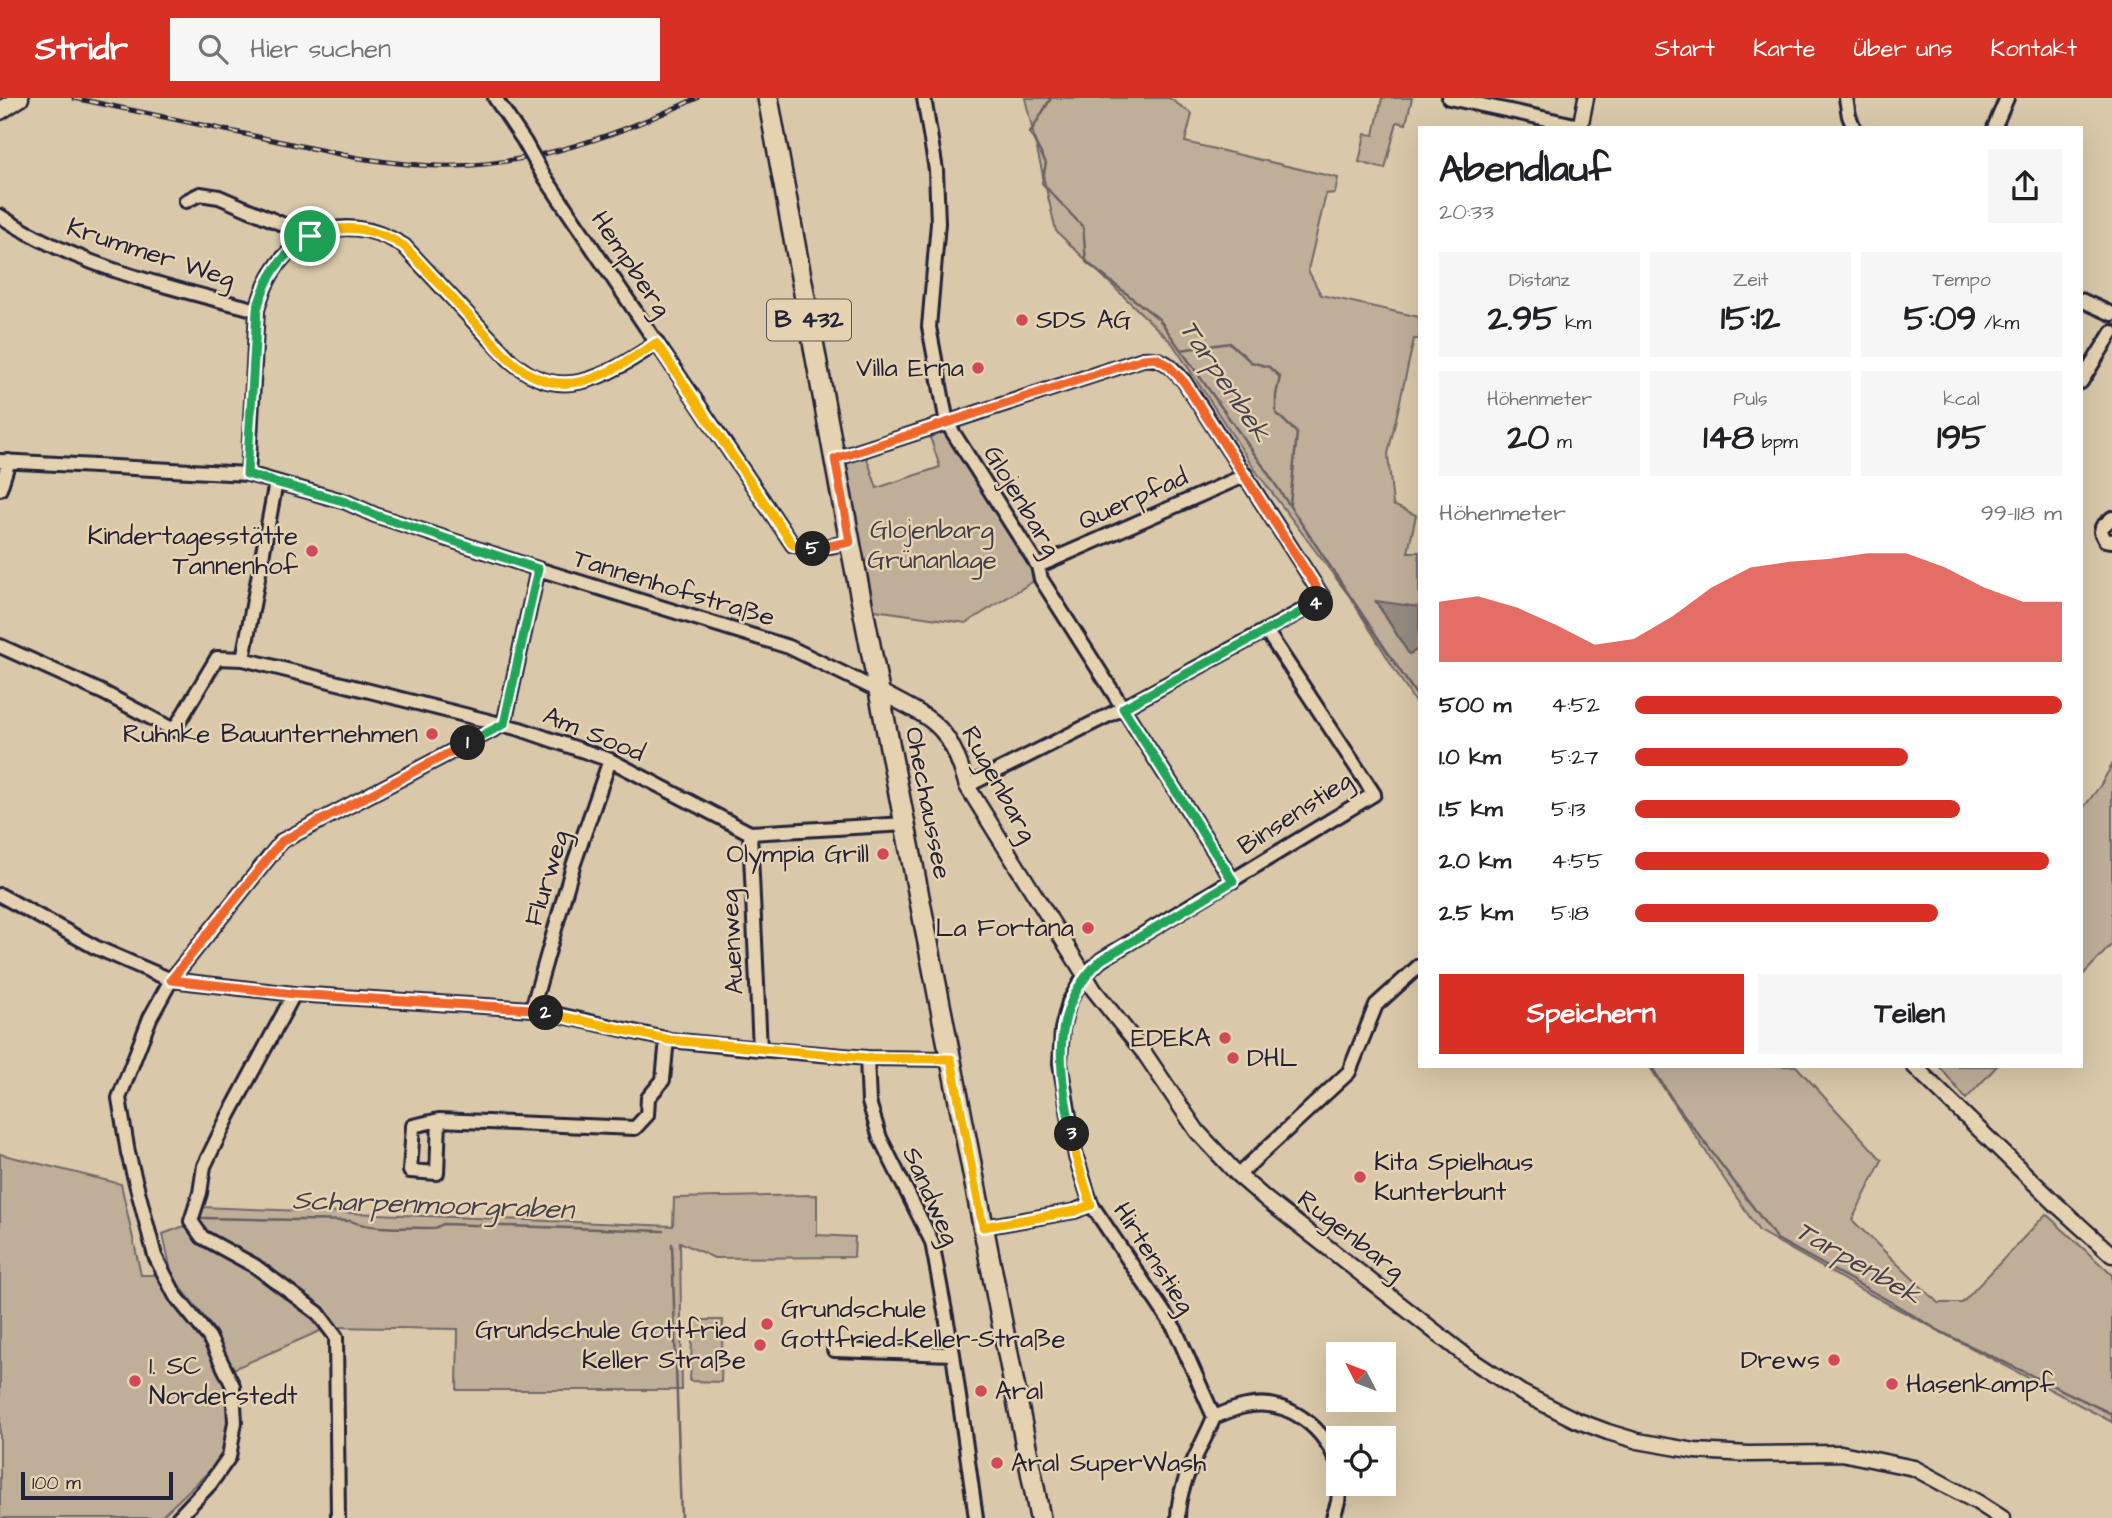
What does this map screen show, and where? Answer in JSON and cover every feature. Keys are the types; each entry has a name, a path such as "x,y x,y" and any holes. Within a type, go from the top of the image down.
{"main road":[{"name":"Ohechaussee","path":"768,98 850,542 1040,1518"},
{"path":"0,111 18,99"}],"street":[{"name":"Hempberg","path":"495,98 542,173 793,545 816,549 850,542"},
{"name":"Glojenbarg","path":"924,98 936,170 938,223 929,327 947,423 1038,566 1041,579 1233,881"},
{"path":"1449,98 1575,126"},
{"path":"1580,126 1586,98"},
{"path":"1846,98 1853,126"},
{"path":"1995,126 2007,98"},
{"path":"186,201 200,194 219,197 310,236"},
{"name":"Krummer Weg","path":"0,216 55,247 95,263 156,284 257,310 247,474"},
{"path":"257,310 272,271 286,253 310,236 337,229 369,229 385,234 404,246 509,359 537,379 576,384 590,381 626,363 656,343"},
{"path":"2083,301 2112,314"},
{"path":"2083,379 2112,332"},
{"path":"835,459 1143,359 1156,358 1168,365 1184,382 1324,599 1123,708 967,786"},
{"path":"0,489 4,461"},
{"name":"Tannenhofstraße","path":"4,461 247,474 346,502 375,515 538,569 789,647 879,691"},
{"name":"Querpfad","path":"1038,566 1246,475"},
{"path":"243,659 276,482"},
{"path":"2112,518 2102,527 2101,532 2105,540 2112,541"},
{"path":"178,1518 210,1484 229,1457 235,1422 233,1386 209,1337 175,1295 155,1256 128,1153 119,1098 150,1018 171,980 282,841 504,724 538,569"},
{"name":"Binsenstieg","path":"1085,975 1101,960 1374,794 1267,632"},
{"name":"Am Sood","path":"0,646 92,687 174,730 218,659 243,659 504,724 610,760 750,834"},
{"name":"Rugenbarg","path":"879,691 915,709 939,726 953,748 967,786 1094,990 1145,1054 1197,1131 1238,1175 1471,1359 1522,1393 1576,1420 1638,1441 1695,1451 1749,1454 1841,1452 1914,1468 2002,1518"},
{"name":"Flurweg","path":"532,1009 573,866 610,760"},
{"path":"750,834 906,824"},
{"name":"Auenweg","path":"750,834 760,1049"},
{"path":"2,900 95,947 171,980 294,994 532,1009 667,1039 760,1049 867,1058 951,1059"},
{"path":"1238,1175 1349,1072 1376,1005 1418,967"},
{"name":"Hirtenstieg","path":"1085,975 1069,1002 1062,1029 1060,1063 1076,1157 1091,1205 1175,1329 1214,1416"},
{"path":"294,994 229,1115 205,1166 191,1221 202,1237 255,1266 318,1312 336,1337 338,1518"},
{"path":"439,1120 635,1128 647,1115 648,1098 663,1080 667,1039"},
{"name":"Sandweg","path":"867,1058 869,1102 880,1138 932,1242 953,1354 976,1518"},
{"path":"1916,1068 2112,1255"},
{"path":"983,1227 1075,1211 1091,1205"},
{"path":"834,1350 953,1354"},
{"path":"1178,1518 1178,1504 1186,1476 1214,1416 1246,1405 1268,1404 1294,1412 1313,1426 1326,1443"},
{"path":"1333,1518 1339,1496"}],"green space":[{"path":"1025,98 1169,98 1192,114 1185,142 1338,178 1335,193 1326,194 1308,270 1321,295 1418,317 1418,339 1414,339 1388,454 1393,505 1416,515 1408,552 1418,552 1418,607 1376,602 1409,654 1418,650 1418,707 1350,597 1258,474 1172,343 1056,231"},
{"path":"1382,98 1412,98 1406,124 1397,122 1385,169 1359,162 1365,134 1374,135"},
{"name":"Glojenbarg Grünanlage","path":"945,429 1037,579 966,623 868,609 841,464 866,456 877,488 940,467 929,434"},
{"path":"2112,765 2112,944 2083,975 2083,808"},
{"path":"1650,1068 1798,1068 1882,1160 1852,1220 1938,1303 1962,1303 2046,1214 2112,1275 2112,1422 1862,1290 1759,1231"},
{"path":"1941,1068 1995,1068 1966,1099"},
{"path":"0,1154 121,1184 141,1275 158,1275 207,1339 230,1387 226,1455 160,1518 0,1518"},
{"path":"817,1195 817,1235 855,1237 854,1257 714,1258 680,1242 682,1390 457,1390 458,1329 329,1327 231,1370 216,1332 172,1276 163,1234 195,1222 200,1207 673,1226 674,1198"},
{"path":"693,1320 723,1320 721,1382 690,1381"}],"shaded area":[{"path":"1376,601 1418,607 1418,650 1409,654"}],"waterway":[{"name":"Tarpenbek","path":"1051,98 1030,133 1046,163 1042,183 1083,227 1086,262 1159,319 1263,466 1418,698"},
{"path":"1181,350 1230,343 1251,362 1269,367 1280,377 1276,413 1297,433 1290,504"},
{"name":"Tarpenbek","path":"1652,1068 1672,1099 1777,1239 1941,1332 2112,1414"},
{"name":"Scharpenmoorgraben","path":"201,1218 351,1221 368,1226 391,1227 435,1228 443,1224 663,1231"},
{"name":"Scharpenmoorgraben","path":"672,1244 681,1518"}],"railway":[{"path":"74,98 358,158 443,166 487,164 549,153 609,135 697,98"}],"place":[{"name":"SDS AG","path":"1022,320"},
{"name":"Villa Erna","path":"978,368"},
{"name":"Kindertagesstätte Tannenhof","path":"312,551"},
{"name":"Ruhnke Bauunternehmen","path":"432,734"},
{"name":"Olympia Grill","path":"883,854"},
{"name":"La Fortana","path":"1088,928"},
{"name":"EDEKA","path":"1225,1038"},
{"name":"DHL","path":"1233,1058"},
{"name":"Kita Spielhaus Kunterbunt","path":"1360,1177"},
{"name":"Grundschule Gottfried-Keller-Straße","path":"767,1324"},
{"name":"Grundschule Gottfried Keller Straße","path":"760,1345"},
{"name":"Drews","path":"1834,1360"},
{"name":"1. SC Norderstedt","path":"135,1381"},
{"name":"Hasenkampf","path":"1892,1384"},
{"name":"Aral","path":"981,1391"},
{"name":"Aral SuperWash","path":"997,1463"}],"route":[{"path":"358,228 385,234 414,254 509,359 537,379 576,384 590,381 626,363 656,343 793,545 805,549 850,542 835,459 1143,359 1156,358 1168,365 1184,382 1324,599 1123,708 1233,881 1101,960 1085,975 1069,1002 1062,1029 1060,1063 1076,1157 1091,1205 1075,1211 983,1227 951,1059 867,1058 670,1040 532,1009 294,994 171,980 282,841 504,724 538,569 375,515 346,502 247,474 257,310 260,298 278,262 293,247 310,236 337,229 358,228"}]}
